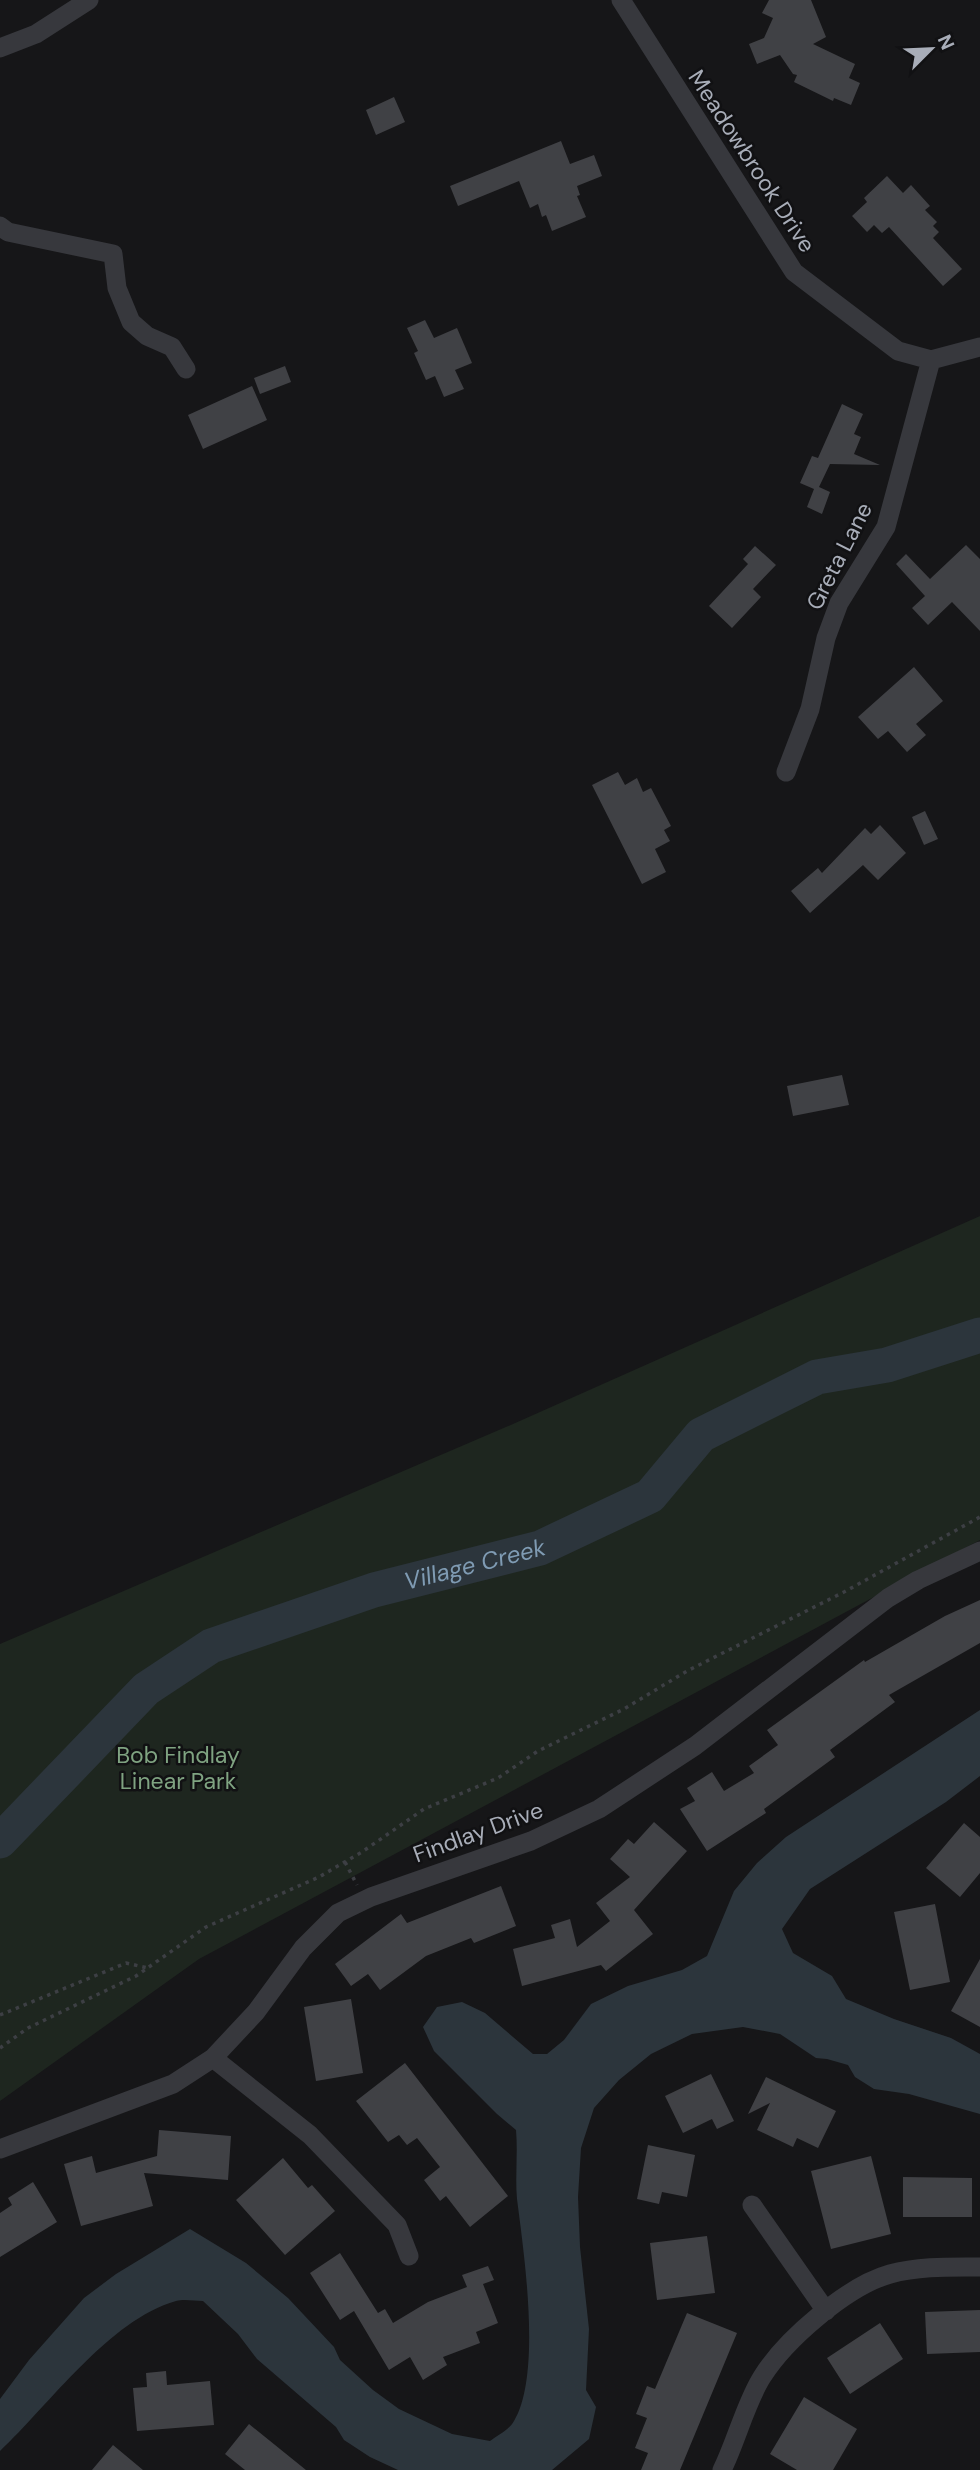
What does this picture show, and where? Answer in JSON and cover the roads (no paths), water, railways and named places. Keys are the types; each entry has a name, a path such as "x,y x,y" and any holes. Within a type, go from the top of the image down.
{"street":[{"path":"0,48 36,34 89,0"},
{"name":"Meadowbrook Drive","path":"621,0 794,272 898,351 931,360"},
{"path":"0,226 8,232 113,254 117,288 131,322 147,336 172,347 186,369"},
{"path":"931,360 980,347"},
{"name":"Greta Lane","path":"786,772 810,709 826,638 839,603 886,527 931,360"},
{"name":"Findlay Drive","path":"0,2149 173,2084 213,2058 256,2012 303,1948 338,1913 364,1900 531,1841 600,1809 695,1746 888,1598 918,1580 980,1551"},
{"path":"213,2058 310,2135 397,2225 409,2256"},
{"path":"752,2205 826,2311"},
{"path":"722,2470 761,2378 793,2338 826,2311 866,2284 890,2274 935,2267 980,2267"}],"waterway":[{"name":"Village Creek","path":"0,1841 146,1689 211,1646 374,1590 540,1548 650,1496 701,1435 817,1377 887,1365 980,1335"}],"park label":[{"name":"Bob Findlay Linear Park","path":"178,1768"}]}
